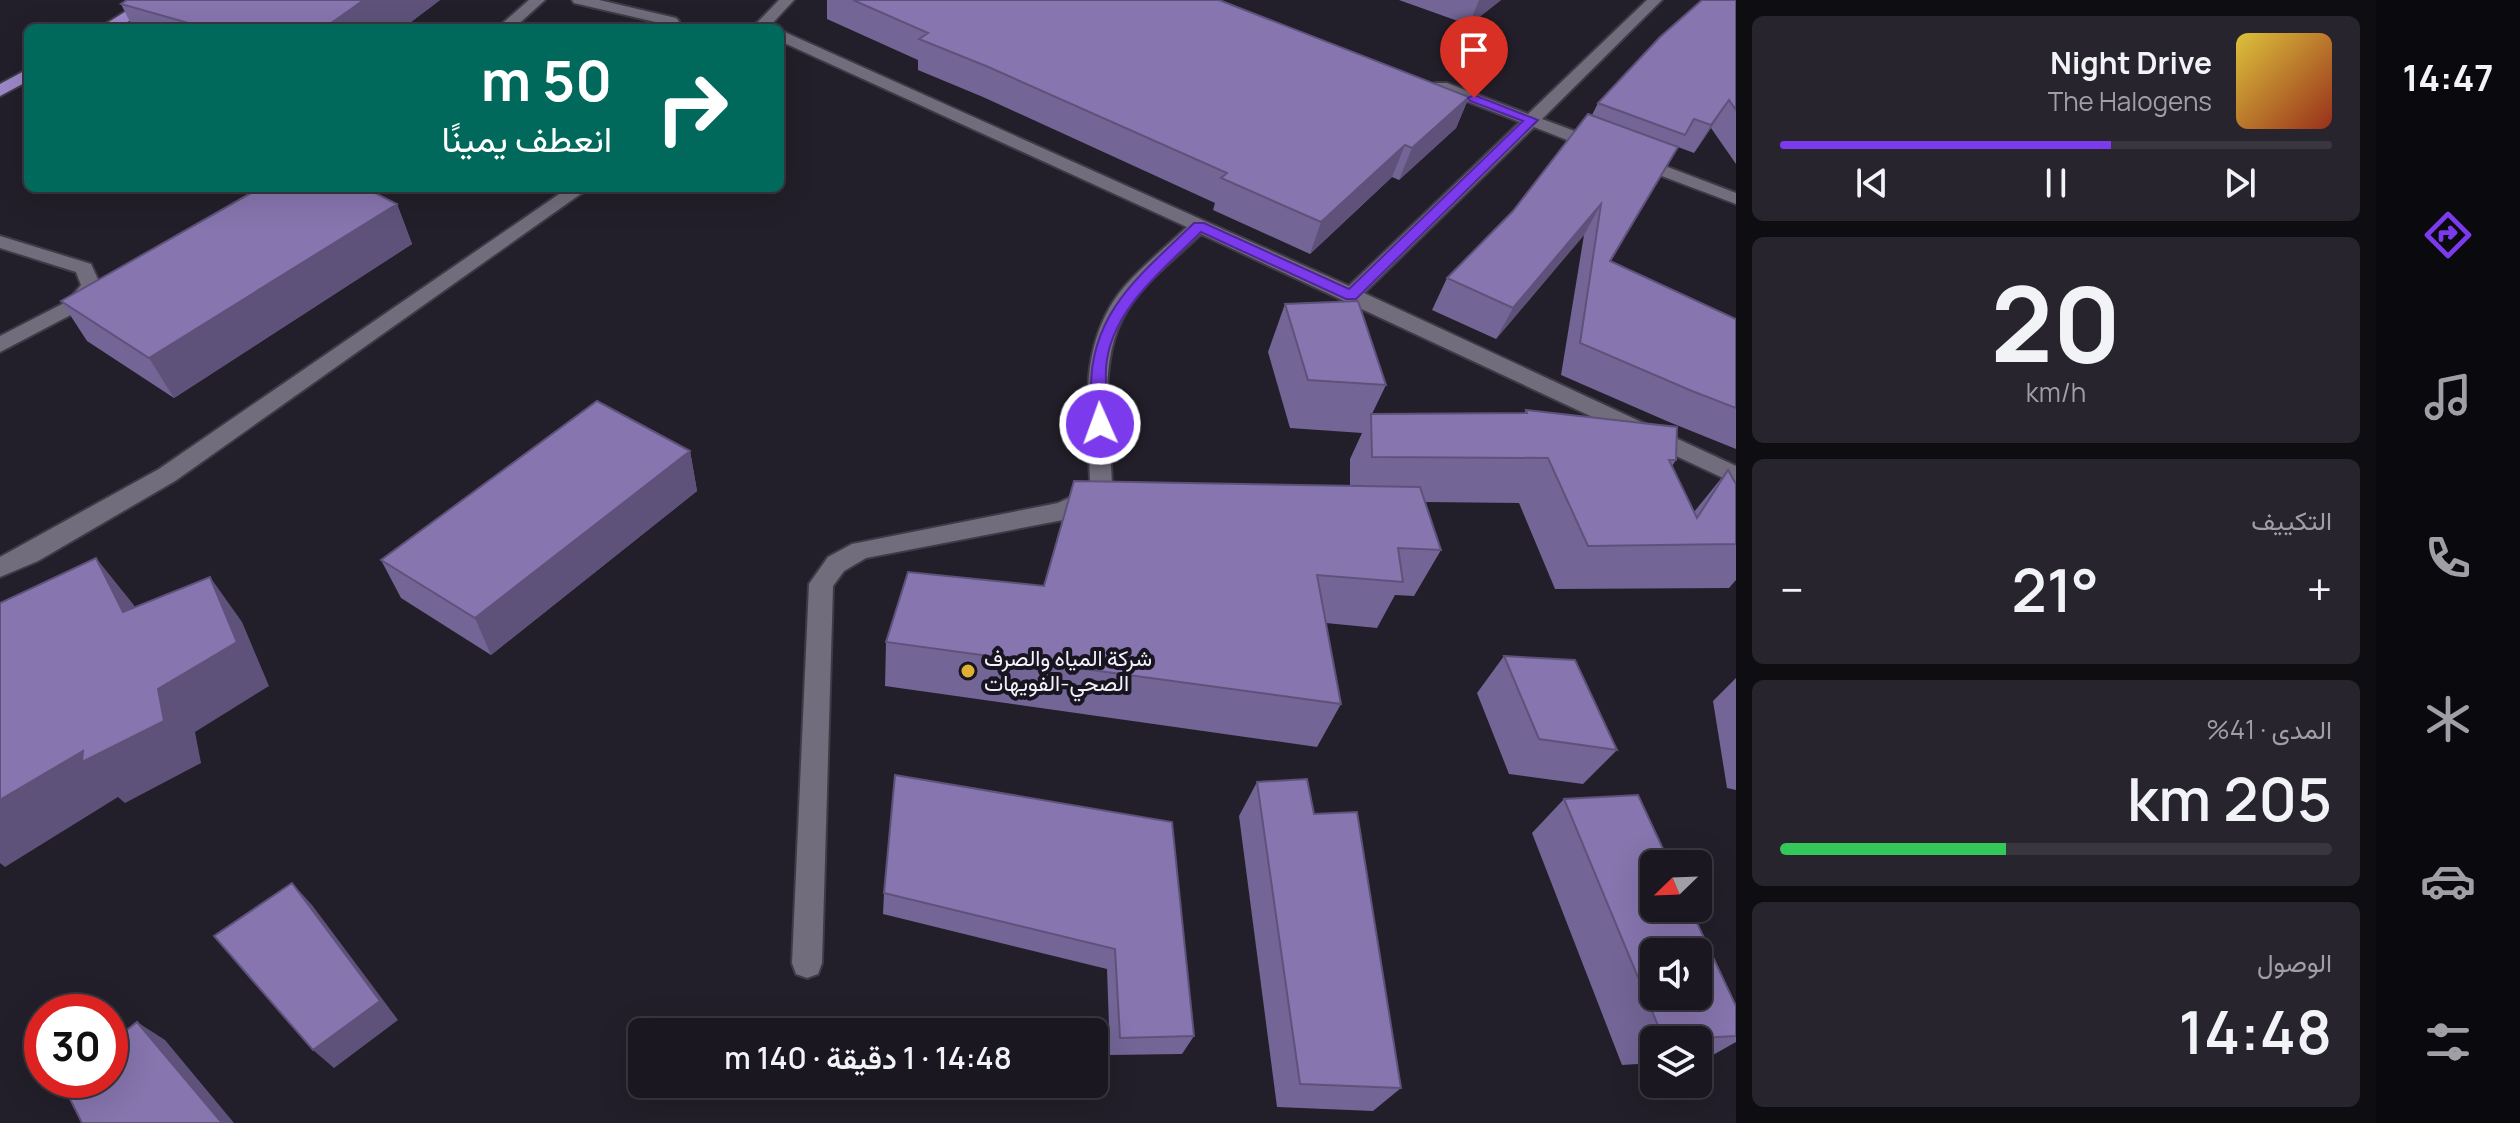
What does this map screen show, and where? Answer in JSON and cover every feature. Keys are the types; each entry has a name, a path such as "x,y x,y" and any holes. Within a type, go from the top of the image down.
{"main road":[{"path":"114,24 155,0"},
{"path":"0,91 24,76"}],"street":[{"path":"510,24 538,0"},
{"path":"579,0 671,21 668,24"},
{"path":"766,24 787,0"},
{"path":"1351,295 1655,0"},
{"path":"784,37 1351,295 1736,476"},
{"path":"1431,82 1736,199"},
{"path":"0,568 167,475 574,192"},
{"path":"807,963 821,584 836,564 860,550 1063,511 1087,499 1101,484 1098,365 1112,320 1137,286 1199,226"},
{"path":"0,242 84,268 91,286 75,305 0,345"}],"building":[{"path":"127,0 364,0 330,24 192,24 121,4"},
{"path":"853,0 1219,0 1469,97 1412,148 1405,145 1321,222 1221,178 1227,173 919,39 928,33"},
{"path":"1702,0 1736,0 1736,110 1729,100 1711,125 1694,119 1685,135 1598,103 1660,37"},
{"path":"1588,114 1678,147 1610,261 1736,319 1736,408 1580,343 1601,204 1513,308 1447,278 1513,211"},
{"path":"253,192 373,192 397,204 149,358 61,301"},
{"path":"1358,301 1386,385 1308,380 1285,304"},
{"path":"597,401 690,451 475,618 381,560"},
{"path":"1526,410 1677,427 1676,460 1669,460 1697,518 1728,470 1736,484 1736,544 1588,546 1548,458 1372,457 1371,414 1527,413"},
{"path":"1074,481 1420,487 1441,550 1398,548 1403,582 1317,575 1341,704 886,642 908,572 1044,586"},
{"path":"96,558 123,612 210,577 237,642 158,689 164,721 82,762 83,751 0,800 0,603"},
{"path":"1504,656 1575,660 1617,750 1539,739"},
{"path":"895,775 1172,822 1194,1036 1120,1038 1115,949 884,893"},
{"path":"1307,779 1314,814 1357,812 1401,1088 1300,1084 1257,782"},
{"path":"1638,795 1664,850 1640,850 1640,922 1697,922 1704,938 1640,938 1640,982 1564,799"},
{"path":"292,883 380,1001 313,1050 214,936"},
{"path":"1712,955 1736,1006 1736,1036 1712,1037 1712,1026 1658,1026 1652,1010 1712,1010"},
{"path":"137,1022 222,1123 82,1123 70,1098 128,1098 128,1029"}],"place":[{"name":"شركة المياه والصرف الصحي-الفويهات","path":"968,671"}],"route":[{"path":"1100,424 1098,365 1112,320 1137,286 1199,226 1351,295 1532,120 1474,98"}]}
